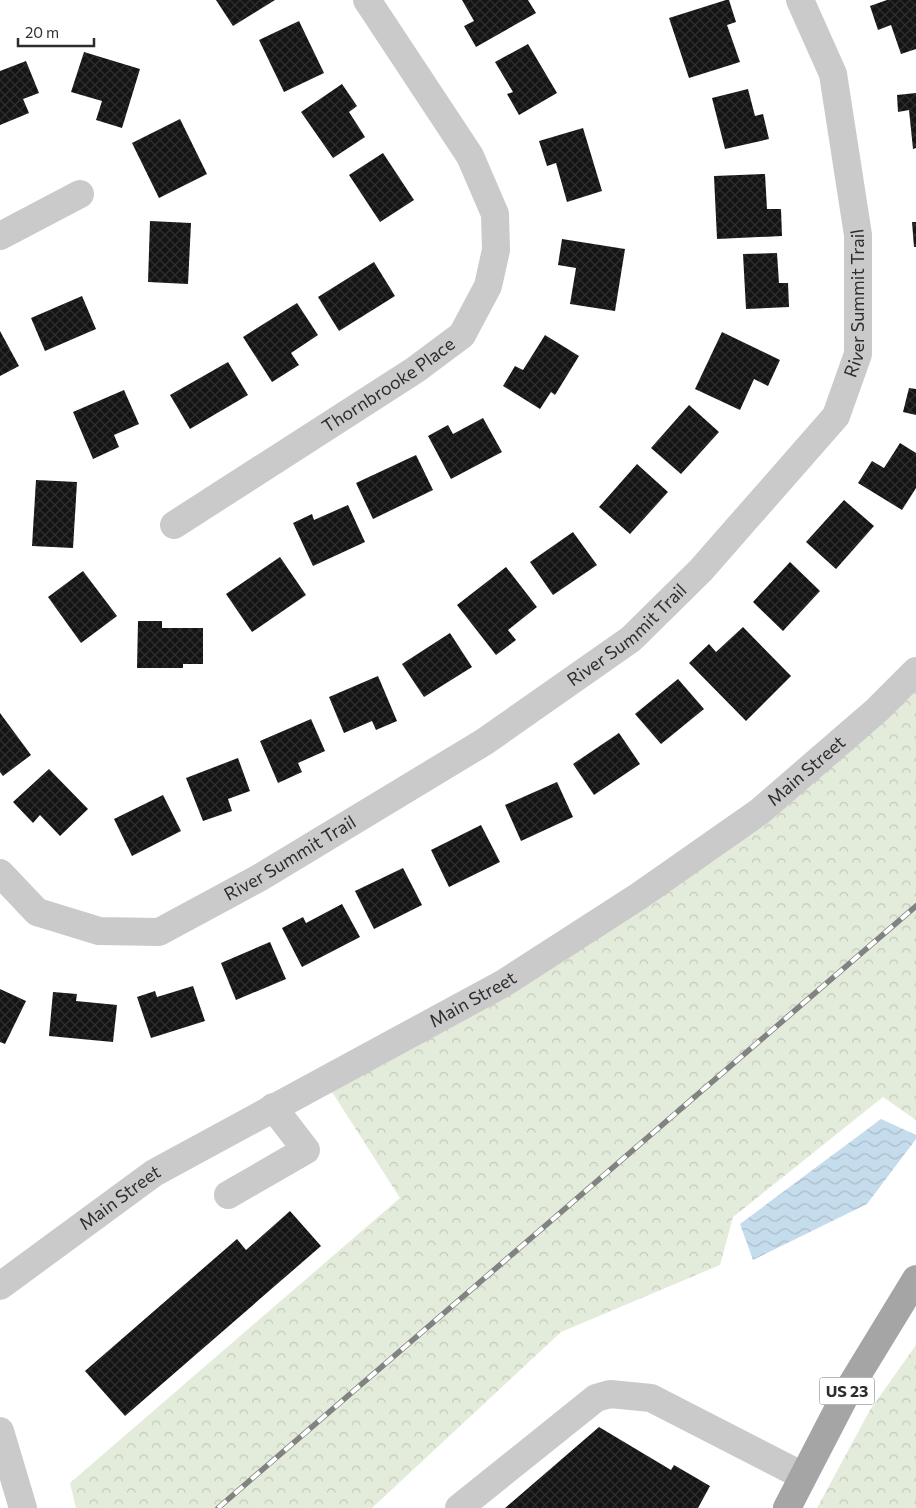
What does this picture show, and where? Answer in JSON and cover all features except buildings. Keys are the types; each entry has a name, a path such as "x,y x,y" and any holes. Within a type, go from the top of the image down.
{"main road":[{"name":"US 23","path":"787,1508 847,1392 916,1279"}],"street":[{"name":"Thornbrooke Place","path":"174,525 414,370 462,336 488,286 496,250 495,214 470,156 368,0"},
{"name":"River Summit Trail","path":"0,872 37,912 99,931 159,932 258,878 484,742 631,639 700,570 836,416 858,354 858,235 834,74 800,0"},
{"path":"0,236 80,194"},
{"name":"Main Street","path":"0,1286 154,1173 504,983 639,896 759,812 877,710 916,671"},
{"path":"228,1195 306,1150 273,1107"},
{"path":"459,1508 596,1398 610,1394 651,1398 803,1476"},
{"path":"0,1431 23,1506"}],"green space":[{"path":"916,671 916,1120 883,1097 733,1217 720,1265 561,1332 372,1508 76,1508 70,1483 400,1198 332,1092 592,938"},
{"path":"916,1345 916,1508 817,1508 870,1410"}],"water":[{"path":"881,1119 916,1135 916,1139 867,1204 753,1260 740,1224"}],"railway":[{"path":"218,1508 916,906"}]}
